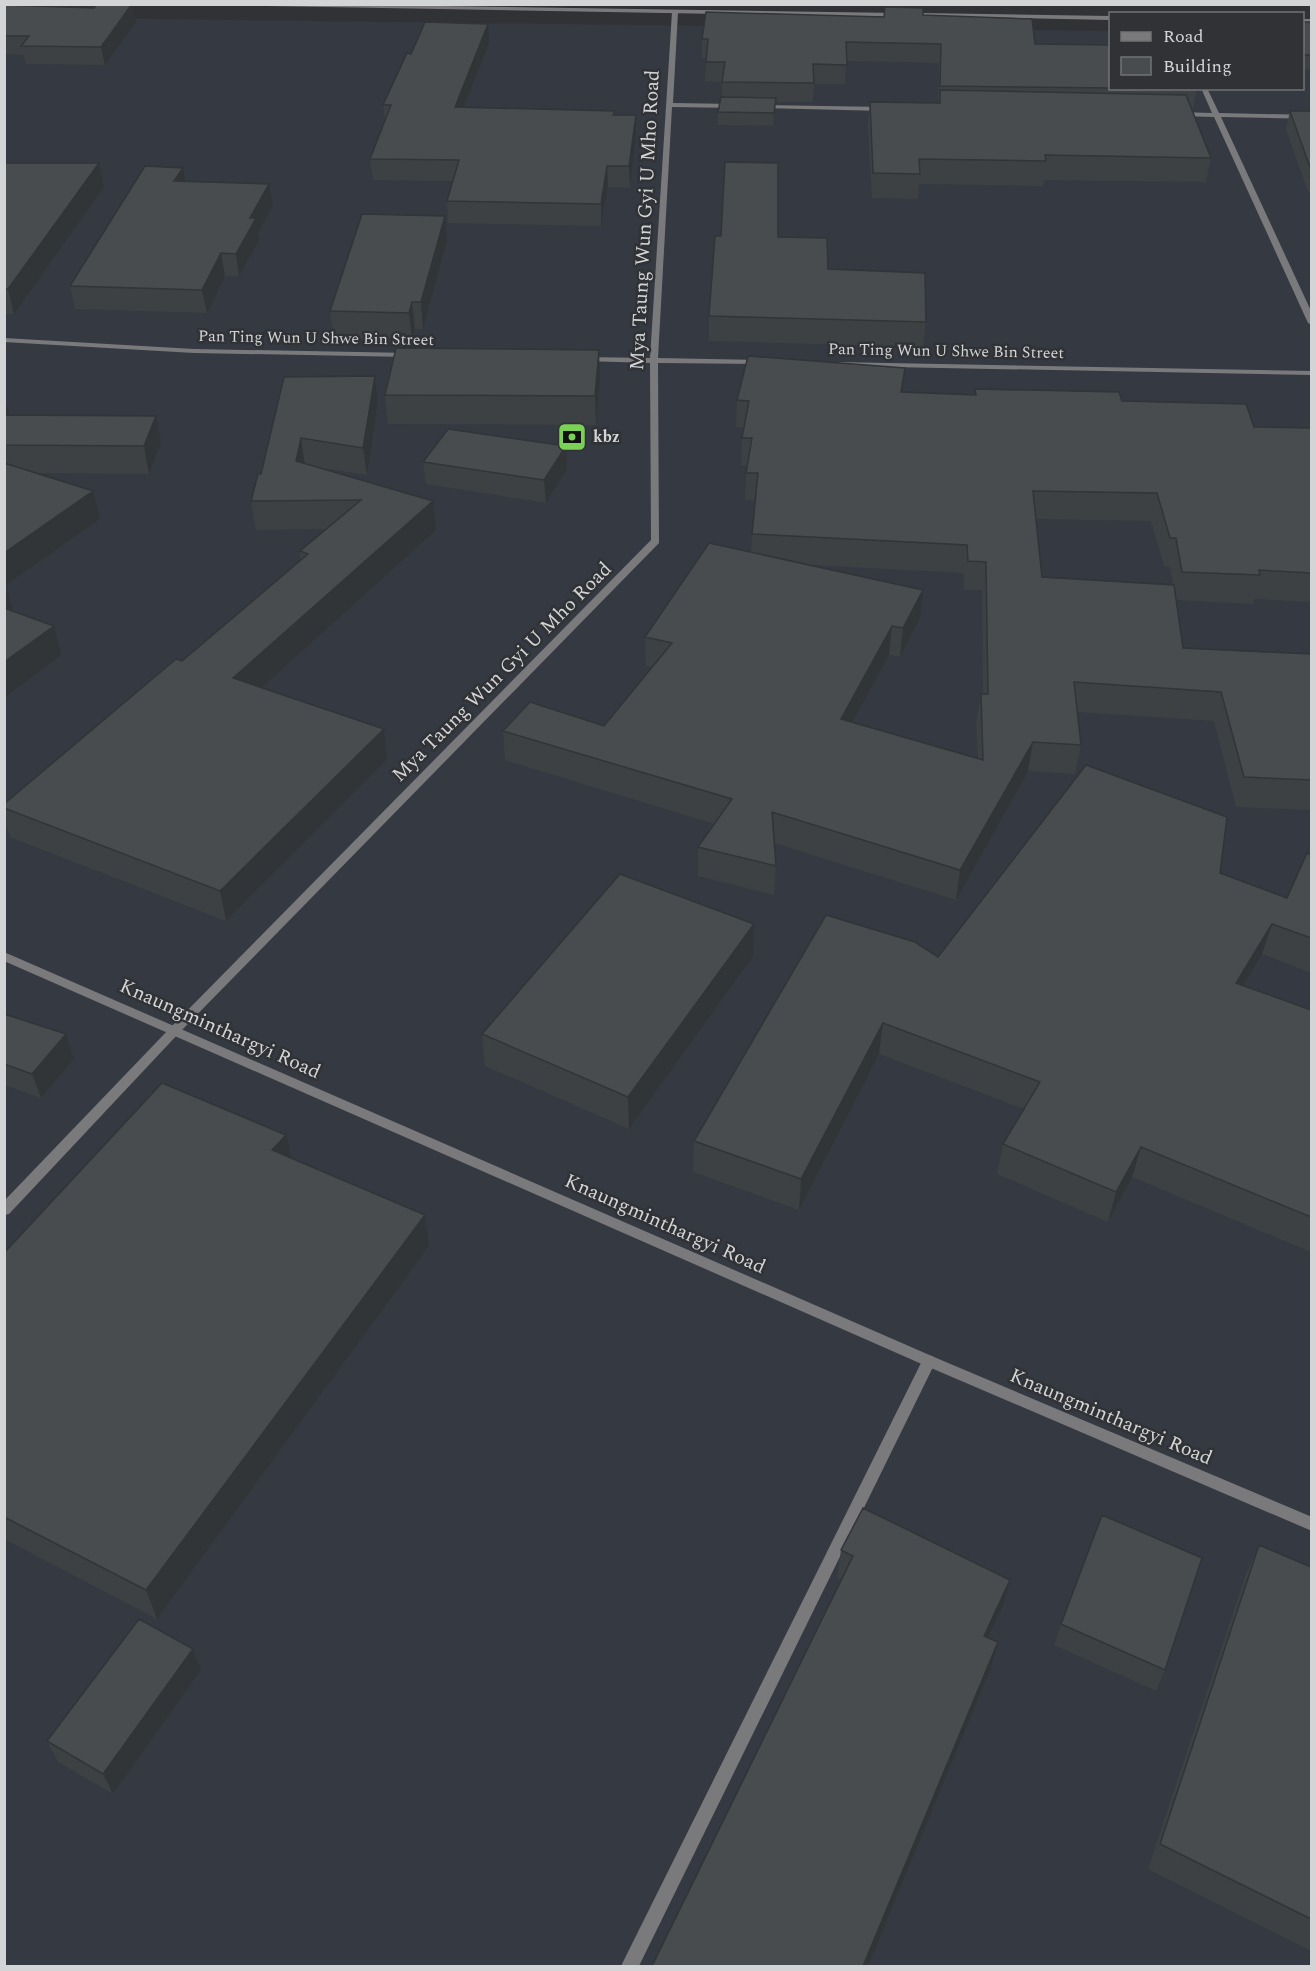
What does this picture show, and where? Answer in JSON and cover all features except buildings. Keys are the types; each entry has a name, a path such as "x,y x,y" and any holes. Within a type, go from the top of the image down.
{"street":[{"path":"154,4 1109,18"},
{"name":"Mya Taung Wun Gyi U Mho Road","path":"4,1210 175,1030 656,541 654,360 675,12"},
{"path":"1205,90 1311,323"},
{"path":"669,105 741,106"},
{"path":"753,106 895,109"},
{"path":"1169,114 1311,117"},
{"name":"Pan Ting Wun U Shwe Bin Street","path":"4,340 194,351 418,356"},
{"path":"572,359 773,363"},
{"name":"Pan Ting Wun U Shwe Bin Street","path":"832,364 1311,373"},
{"name":"Knaungminthargyi Road","path":"4,956 929,1361 1311,1524"},
{"path":"630,1966 929,1361"}],"shaded area":[{"path":"5,17 1109,31 1109,90 1304,90 1304,33 1311,33 1311,1966 5,1966"}],"place":[{"name":"kbz","path":"572,437"}]}
